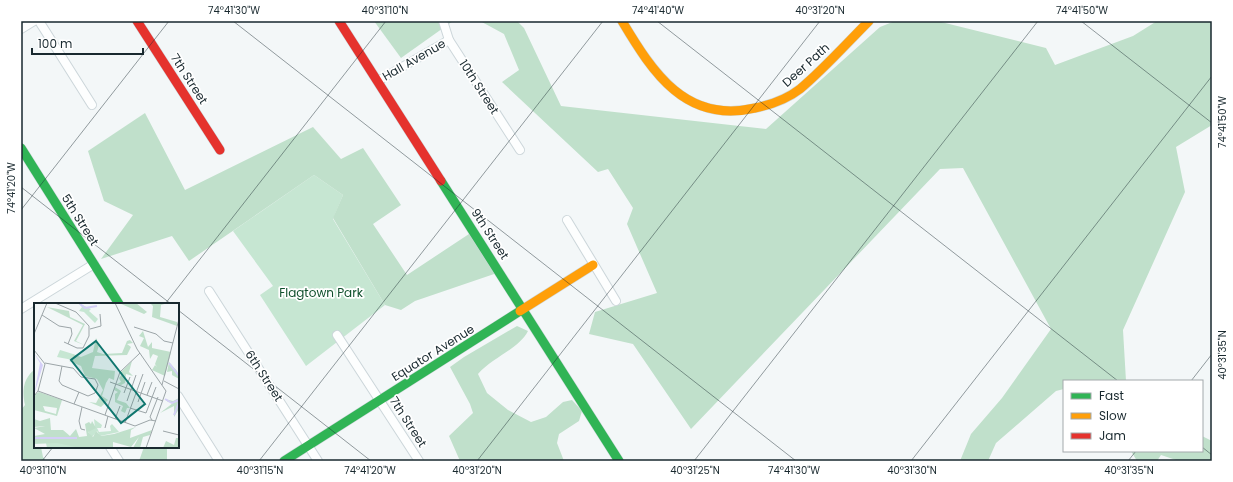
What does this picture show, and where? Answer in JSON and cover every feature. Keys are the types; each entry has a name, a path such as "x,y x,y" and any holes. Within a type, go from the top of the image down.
{"street":[{"path":"21,29 34,21"},
{"path":"39,21 92,105"},
{"name":"7th Street","path":"137,21 220,150"},
{"name":"9th Street","path":"339,21 524,309 619,461"},
{"name":"10th Street","path":"443,21 449,40 520,150"},
{"name":"Deer Path","path":"622,21 655,72 673,91 700,106 719,111 732,112 762,109 792,94 811,78 869,21"},
{"name":"Hall Avenue","path":"378,81 449,40"},
{"name":"5th Street","path":"21,148 118,303"},
{"path":"567,220 616,301"},
{"path":"21,309 94,264"},
{"name":"Equator Avenue","path":"284,461 593,265"},
{"name":"6th Street","path":"209,291 318,461"},
{"name":"7th Street","path":"337,335 419,461"},
{"path":"179,398 219,461"},
{"path":"111,448 119,461"}],"green space":[{"path":"374,21 453,21 401,58"},
{"path":"480,21 517,21 524,28 561,106 766,129 880,27 895,21 937,21 1046,48 1055,65 1133,36 1157,21 1212,21 1212,125 1176,147 1185,192 1123,330 1126,380 1063,380 1063,389 1056,391 996,443 988,461 960,461 971,434 1002,398 1051,329 963,168 940,169 691,429 633,344 589,334 595,312 657,293 627,224 633,208 608,169 598,172 502,82 519,70 504,34"},
{"path":"145,113 185,190 313,127 341,159 363,148 401,205 373,224 407,275 472,232 500,272 415,301 401,310 385,305 333,218 343,195 314,175 189,261 172,236 101,259 133,215 104,201 88,151"},
{"name":"Flagtown Park","path":"314,175 343,195 333,219 385,305 306,366 260,295 273,286 233,231"},
{"path":"517,326 528,331 524,337 478,374 487,393 508,410 531,422 546,417 563,402 572,400 582,411 579,421 559,434 557,443 564,461 460,461 449,436 473,413 470,404 450,367 464,357"},
{"path":"34,370 34,448 41,448 43,457 46,461 21,461 21,410 25,405 24,385"},
{"path":"1203,436 1212,441 1212,461 1179,461 1161,455 1157,461 1137,461 1132,452 1203,452"},
{"path":"144,448 167,448 167,461 139,461"}],"traffic: fast":[{"path":"21,148 118,303"},
{"path":"441,181 619,461"},
{"path":"284,461 520,311"}],"traffic: slow":[{"path":"622,21 646,59 674,90 691,101 709,108 731,111 767,105 795,93 835,56 869,21"},
{"path":"520,311 593,265"}],"traffic: jam":[{"path":"137,21 220,150"},
{"path":"339,21 441,181"}]}
